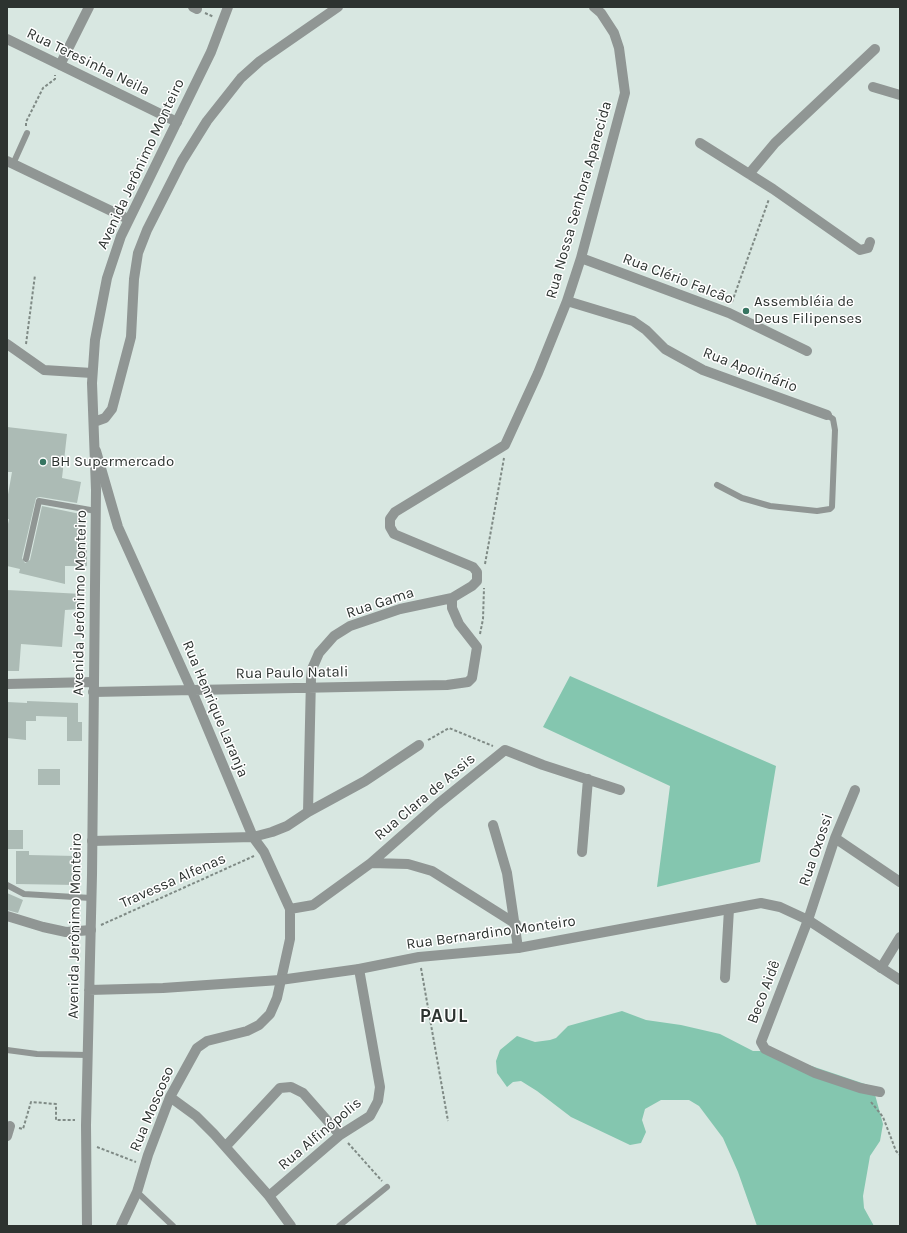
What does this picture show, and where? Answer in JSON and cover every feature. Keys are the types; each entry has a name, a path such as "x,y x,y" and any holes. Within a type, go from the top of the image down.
{"street":[{"path":"58,69 89,7"},
{"name":"Avenida Jerônimo Monteiro","path":"87,1226 86,1119 91,930 96,511 96,448 92,373 95,340 107,278 128,219 211,52 228,7"},
{"path":"94,422 105,418 112,409 131,337 134,279 138,253 147,230 182,161 207,121 246,74 260,61 338,7"},
{"name":"Rua Nossa Senhora Aparecida","path":"505,445 538,373 567,301 581,258 625,93 619,48 614,33 601,13 594,7"},
{"name":"Rua Teresinha Neila","path":"7,39 58,69 177,122"},
{"path":"749,174 775,142 875,49"},
{"path":"873,87 900,95"},
{"path":"700,143 773,189 860,250 868,248 870,242"},
{"path":"10,162 128,219"},
{"name":"Rua Clério Falcão","path":"581,258 729,313 807,350"},
{"name":"Rua Apolinário","path":"567,301 633,320 646,330 665,349 702,370 827,414"},
{"path":"7,344 39,368 48,371 92,373"},
{"path":"477,647 459,624 452,608 452,598 472,586 477,581 477,572 473,568 394,534 390,527 390,519 395,512 505,445"},
{"name":"Rua Henrique Laranja","path":"96,448 118,527 192,691 253,837 264,852 290,909 290,939 280,980"},
{"name":"Rua Gama","path":"308,812 310,688 312,669 319,653 334,636 350,626 400,609 452,598"},
{"name":"Rua Paulo Natali","path":"7,684 192,691 254,688 448,685 468,682 472,678 476,662 477,647"},
{"path":"92,841 253,837 287,826 308,812 365,781 419,745"},
{"path":"506,750 543,765 620,790"},
{"name":"Rua Clara de Assis","path":"290,909 313,905 371,863 438,804 506,750"},
{"path":"582,852 588,779"},
{"name":"Rua Oxossi","path":"808,920 835,838 855,790"},
{"path":"493,825 507,873 516,924 518,948"},
{"path":"835,838 900,882"},
{"path":"371,863 408,864 432,871 516,924"},
{"name":"Rua Bernardino Monteiro","path":"89,990 163,988 280,980 356,970 419,957 518,948 761,903 780,907 808,920 900,980"},
{"path":"725,978 729,909"},
{"path":"7,916 66,932 91,930"},
{"name":"Beco Aidê","path":"808,920 761,1042 762,1045 765,1049 814,1073 860,1088 880,1092"},
{"path":"881,968 900,937"},
{"path":"356,970 364,1033"},
{"name":"Rua Alfinópolis","path":"269,1196 340,1135 370,1116 378,1101 380,1088 356,970"},
{"name":"Rua Moscoso","path":"121,1226 137,1192 145,1165 170,1097 197,1048 207,1041 247,1031 259,1025 270,1014 277,998 280,980"},
{"path":"226,1146 280,1088 291,1087 303,1093 340,1135"},
{"path":"170,1097 196,1116 226,1146 269,1196 291,1226"}],"lane":[{"path":"10,162 27,133"},
{"path":"717,485 742,498 770,506 817,511 830,509 832,507 835,430 833,419 827,414"},
{"path":"26,559 38,501 96,511"},
{"path":"7,885 24,894 91,898"},
{"path":"7,1050 37,1054 88,1055"},
{"path":"339,1226 387,1187"},
{"path":"137,1192 173,1226"}],"path":[{"path":"26,122 42,88 55,78 58,69"},
{"path":"729,313 773,189"},
{"path":"26,358 26,340 35,275"},
{"path":"485,566 504,470 505,445"},
{"path":"477,647 483,619 484,581"},
{"path":"419,745 449,728 506,750"},
{"name":"Travessa Alfenas","path":"91,930 264,852"},
{"path":"419,957 448,1121"},
{"path":"860,1088 882,1117 896,1151 900,1155"},
{"path":"8,1131 23,1129 31,1102 56,1104 56,1120 86,1119"},
{"path":"340,1135 387,1187"},
{"path":"86,1143 145,1165"}],"green space":[{"path":"570,676 776,766 760,862 657,887 670,786 543,727"},
{"path":"622,1011 646,1020 681,1025 720,1034 753,1051 767,1051 868,1085 874,1091 883,1124 880,1141 870,1156 863,1196 864,1208 874,1226 757,1226 738,1172 723,1138 699,1106 689,1100 661,1100 645,1109 642,1120 646,1132 641,1143 630,1145 571,1117 537,1091 521,1081 513,1082 507,1087 497,1073 496,1061 500,1050 517,1036 535,1042 550,1040 556,1038 568,1026"}],"building":[{"path":"7,427 67,434 62,478 81,482 77,503 40,497 36,498 22,558 25,563 30,560 42,506 85,515 85,550 87,550 87,566 65,566 65,584 19,573 20,569 7,566 7,529 9,519 7,519 7,500 12,472 7,472"},
{"path":"7,590 82,594 81,609 65,610 62,647 21,644 19,671 7,671"},
{"path":"27,701 78,703 78,722 82,722 82,741 67,741 67,717 36,716 36,721 26,721 26,740 7,738 7,702 27,703"},
{"path":"38,769 60,769 60,785 38,785"},
{"path":"7,830 23,830 23,849 7,849"},
{"path":"16,851 29,851 29,855 76,856 76,885 16,884"},
{"path":"7,893 23,900 18,913 7,910"}],"place":[{"name":"Assembléia de Deus Filipenses","path":"746,311"},
{"name":"BH Supermercado","path":"43,462"}],"district":[{"name":"PAUL","path":"444,1017"}]}
